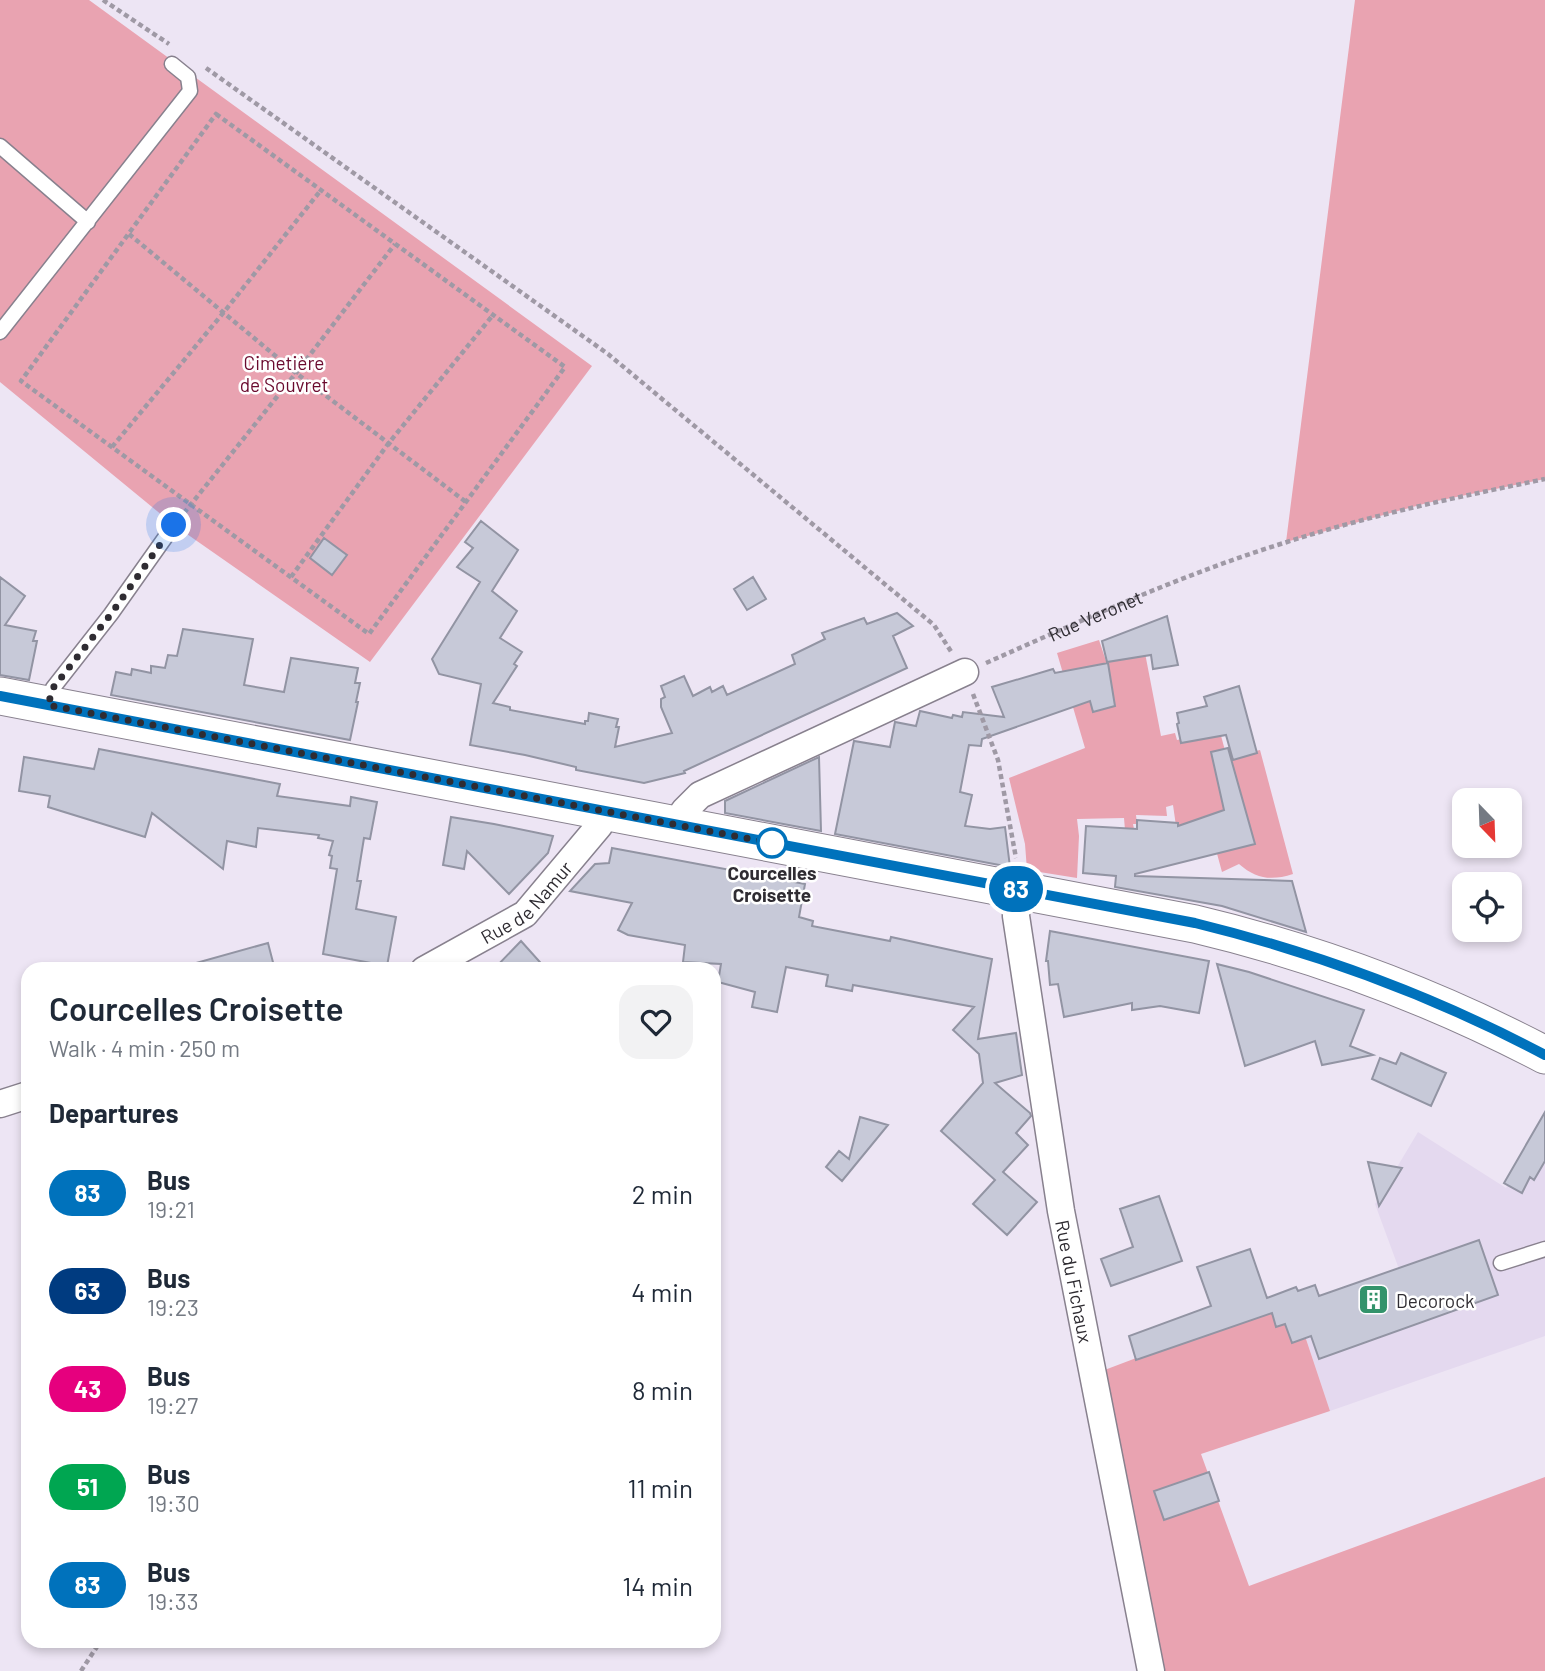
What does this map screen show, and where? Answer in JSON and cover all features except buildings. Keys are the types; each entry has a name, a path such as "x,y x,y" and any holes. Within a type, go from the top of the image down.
{"main road":[{"path":"0,696 1195,923 1370,976 1432,1001 1545,1055"}],"street":[{"path":"681,825 684,811 700,795 965,672"},
{"name":"Rue de Namur","path":"438,962 525,914 600,826 603,810"},
{"name":"Rue du Fichaux","path":"1017,889 1016,916 1061,1210 1151,1671"},
{"path":"0,1104 21,1097"}],"lane":[{"path":"0,332 190,91 188,77 176,57"},
{"path":"0,146 88,222"},
{"path":"48,705 53,688 111,614 174,525"},
{"path":"1501,1263 1545,1249"}],"path":[{"path":"103,0 176,57"},
{"path":"201,65 608,354 934,625 965,672 998,760 1019,870 1017,889"},
{"path":"216,114 565,367 369,634 21,381 129,234 216,114"},
{"path":"111,447 321,190"},
{"path":"129,234 296,373 466,502"},
{"path":"174,525 396,244"},
{"path":"290,577 388,444 494,315"},
{"name":"Rue Veronet","path":"965,672 1151,590 1286,542 1427,503 1545,479"},
{"path":"82,1671 96,1648"}],"shaded area":[{"path":"1545,1117 1545,1336 1330,1411 1295,1306 1399,1269 1375,1204 1418,1132 1506,1188"}],"green space":[{"name":"Cimetière de Souvret","path":"0,0 89,0 592,366 370,662 174,525 0,382"},
{"path":"1355,0 1545,0 1545,479 1427,503 1286,542"},
{"path":"1099,640 1106,661 1145,653 1161,736 1175,733 1177,740 1191,737 1216,717 1227,758 1260,750 1293,874 1278,878 1258,876 1239,864 1222,872 1216,850 1178,840 1173,805 1166,807 1167,816 1136,815 1137,824 1133,824 1134,829 1125,830 1124,818 1077,819 1077,878 1027,870 1025,844 1009,778 1085,748 1057,653"},
{"path":"1295,1306 1330,1411 1201,1454 1249,1586 1545,1477 1545,1671 1151,1671 1094,1374 1226,1324"}],"bus line":[{"name":"83","path":"0,696 1195,923 1267,942 1378,979 1471,1018 1545,1055"}],"place":[{"name":"Courcelles Croisette","path":"772,843"},
{"name":"Decorock","path":"1373,1300"}],"route":[{"path":"174,525 111,614 53,688 48,705 772,843"}]}
